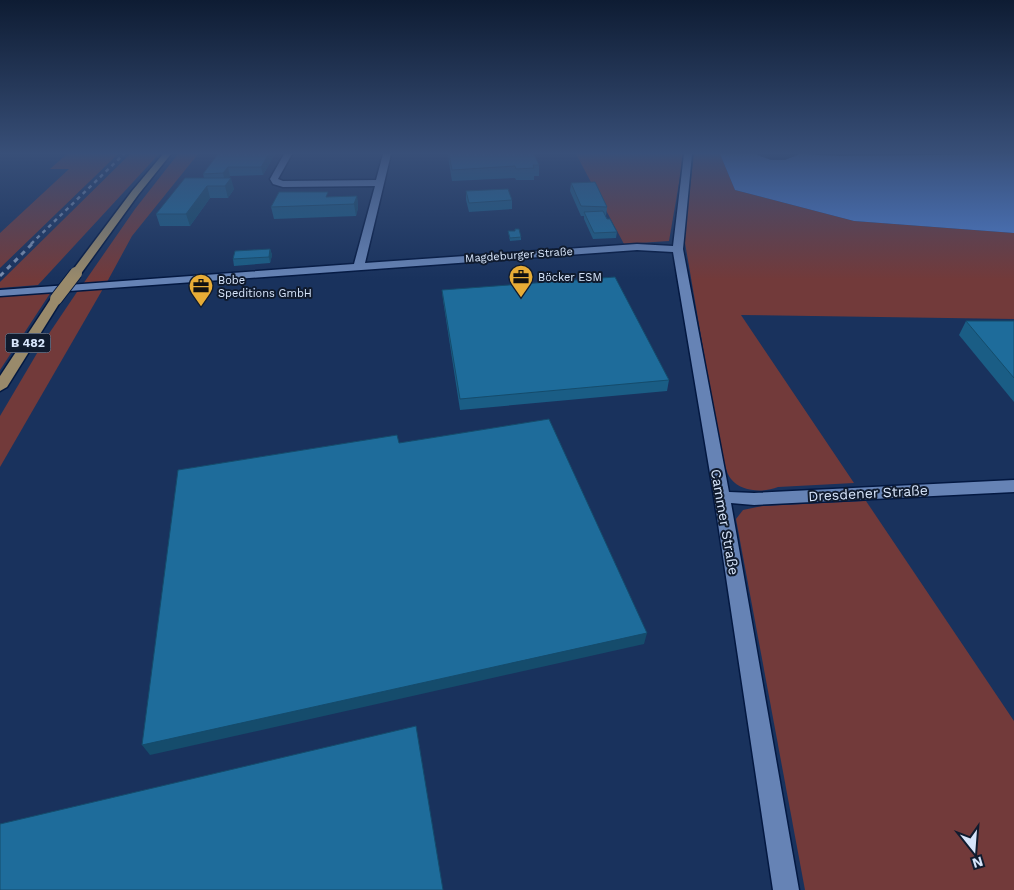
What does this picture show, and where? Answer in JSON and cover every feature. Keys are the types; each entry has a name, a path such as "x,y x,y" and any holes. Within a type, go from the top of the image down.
{"main road":[{"name":"B 482","path":"0,387 56,299 133,196"}],"street":[{"path":"360,266 376,196"},
{"name":"Cammer Straße","path":"684,196 678,249 722,497 786,890"},
{"name":"Magdeburger Straße","path":"0,293 637,247 678,249"},
{"name":"Dresdener Straße","path":"722,497 754,499 1014,486"}],"shaded area":[{"path":"40,196 75,196 0,268 0,233"},
{"path":"88,196 121,196 38,285 0,288 0,282"},
{"path":"146,196 165,196 132,236 107,282 83,284"},
{"path":"598,196 677,196 669,241 624,244"},
{"path":"689,196 756,196 854,221 1014,233 1014,319 741,315 854,483 778,487 760,491 747,489 731,479 721,453 684,237"},
{"path":"104,287 0,467 0,416 46,338 79,289"},
{"path":"51,292 0,370 0,297"},
{"path":"866,501 1014,721 1014,890 805,890 736,519 743,510 762,506"}],"water":[{"path":"756,196 1014,196 1014,233 854,221"}],"building":[{"path":"171,196 200,196 186,214 156,214"},
{"path":"277,196 357,196 354,204 271,207"},
{"path":"467,196 510,196 512,200 469,203"},
{"path":"576,196 601,196 607,207 581,206"},
{"path":"603,211 617,232 594,233 584,212"},
{"path":"515,229 519,229 521,237 510,238 508,231 515,231"},
{"path":"270,249 269,257 233,259 235,251"},
{"path":"615,277 669,380 460,399 442,290"},
{"path":"966,321 1014,321 1014,378"},
{"path":"549,419 647,633 142,745 178,470 397,435 399,443"},
{"path":"416,726 443,890 0,890 0,824"}],"railway":[{"path":"31,244 81,196"},
{"path":"0,276 33,243"}],"place":[{"name":"Böcker ESM","path":"521,298"},
{"name":"Bobe Speditions GmbH","path":"201,307"}]}
